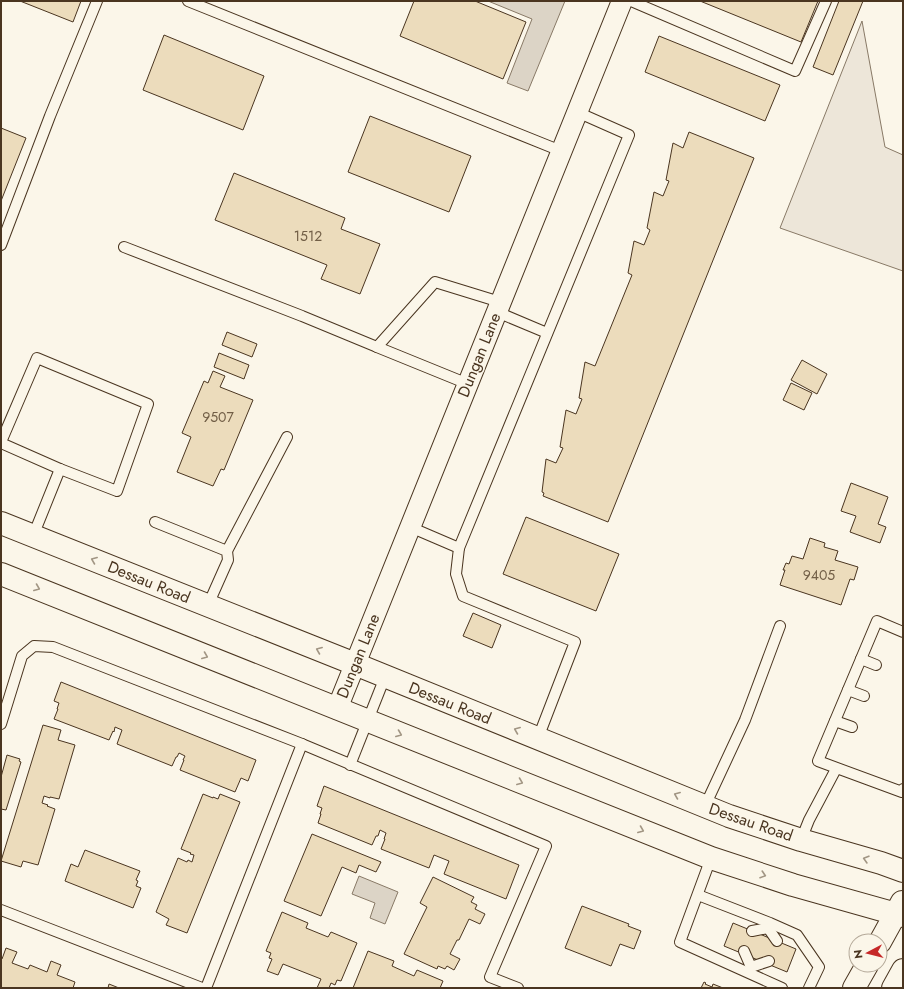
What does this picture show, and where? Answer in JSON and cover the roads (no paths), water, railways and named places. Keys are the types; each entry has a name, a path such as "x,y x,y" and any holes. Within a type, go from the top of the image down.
{"main road":[{"name":"Dessau Road","path":"1,522 729,816 903,871"},
{"path":"1,574 711,858 793,885 901,910 886,933"},
{"path":"894,988 903,970"},
{"path":"854,988 862,973"}],"street":[{"name":"Dungan Lane","path":"337,709 622,1"}],"lane":[{"path":"1,245 50,116 97,1"},
{"path":"188,1 561,151"},
{"path":"631,1 795,71 826,1"},
{"path":"538,738 575,642 462,596 456,574 459,548 629,135 577,112"},
{"path":"124,247 302,316 468,384"},
{"path":"377,347 435,282 498,307 548,333"},
{"path":"37,358 148,404 117,491 60,468 1,442 37,358"},
{"path":"208,605 228,560 227,551 287,437"},
{"path":"33,536 60,468"},
{"path":"155,522 227,551"},
{"path":"410,526 459,548"},
{"path":"903,632 877,621 818,761 836,769 902,792 903,789"},
{"path":"705,806 745,720 780,626"},
{"path":"1,724 22,656 34,646 53,647 302,744 546,846 490,977 518,988"},
{"path":"861,659 876,665"},
{"path":"350,765 385,677"},
{"path":"848,690 864,696"},
{"path":"835,721 852,727"},
{"path":"206,988 302,744"},
{"path":"801,840 809,820 836,769"},
{"path":"711,858 680,942 750,970 782,988"},
{"path":"698,895 769,926 797,935 819,967 809,988"},
{"path":"1,910 202,988"},
{"path":"752,932 769,926"},
{"path":"769,926 777,941"},
{"path":"744,951 750,970"},
{"path":"750,970 769,961"}]}
